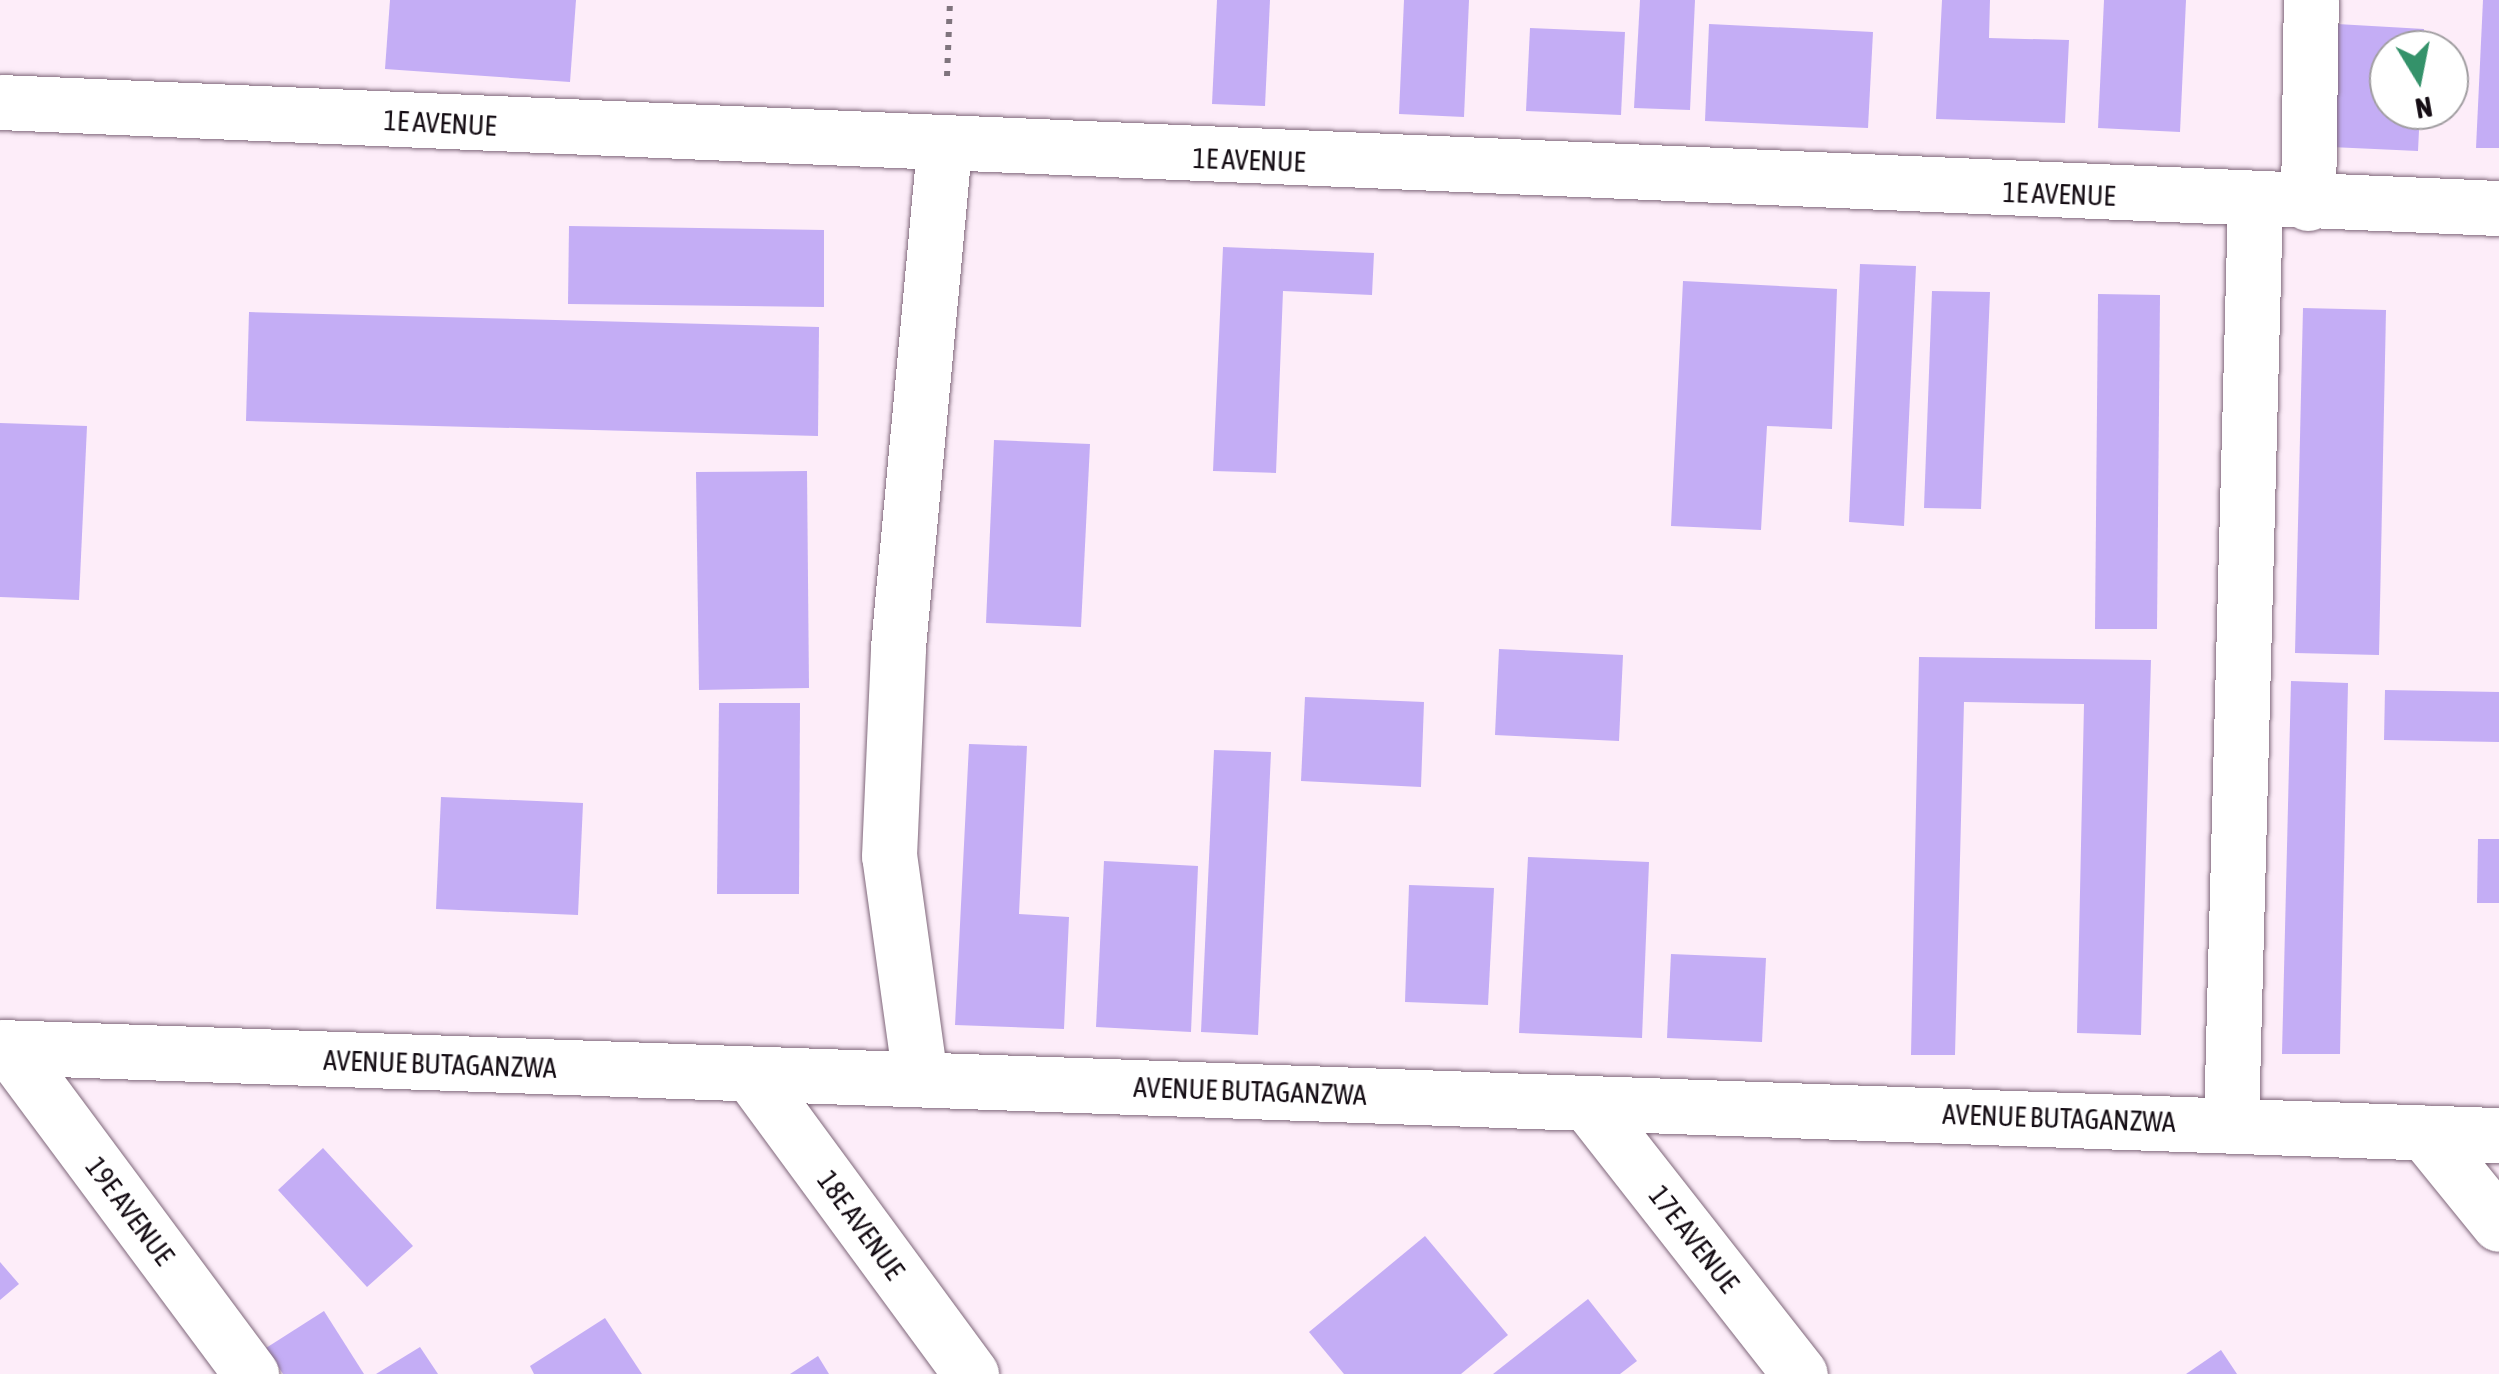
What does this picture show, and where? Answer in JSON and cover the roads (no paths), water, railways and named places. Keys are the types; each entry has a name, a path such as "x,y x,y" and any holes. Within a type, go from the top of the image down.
{"street":[{"path":"2231,1123 2282,203 2312,0"},
{"name":"1E AVENUE","path":"0,102 944,147 2282,203 2499,208"},
{"path":"920,1078 889,856 898,647 944,147"},
{"name":"AVENUE BUTAGANZWA","path":"4,1048 2499,1135"},
{"name":"19E AVENUE","path":"4,1048 250,1374"},
{"name":"18E AVENUE","path":"752,1076 971,1374"},
{"name":"17E AVENUE","path":"1588,1104 1800,1374"},
{"path":"2425,1133 2499,1224"}]}
